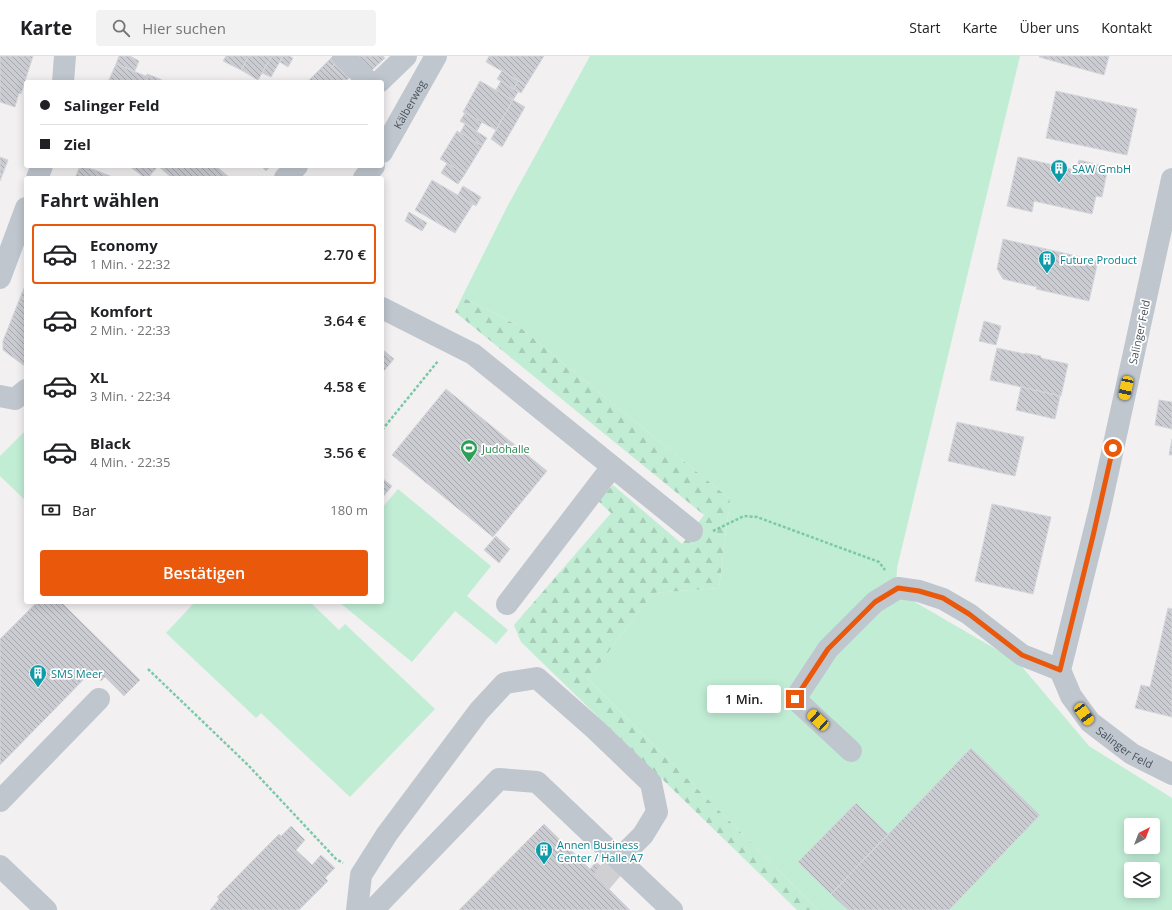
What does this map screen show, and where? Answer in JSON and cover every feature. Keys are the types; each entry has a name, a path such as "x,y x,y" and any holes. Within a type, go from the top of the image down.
{"street":[{"path":"63,80 65,56"},
{"path":"343,56 367,80"},
{"path":"381,80 406,56"},
{"name":"Kälberweg","path":"384,148 436,56"},
{"path":"287,176 295,168"},
{"path":"366,176 372,168"},
{"name":"Salinger Feld","path":"1172,179 1100,508 1060,670 1071,696 1090,722 1132,754 1172,774"},
{"path":"0,278 24,213"},
{"path":"384,309 473,354 692,531"},
{"path":"0,396 15,399 24,392"},
{"path":"507,604 612,467"},
{"path":"851,751 795,699 828,649 875,602 898,588 919,591 943,598 969,614 1022,655 1060,670"},
{"path":"357,910 361,875 387,834 479,711 505,683 537,678 596,730 651,783 657,812 643,835 628,851"},
{"path":"0,800 99,698"},
{"path":"373,910 499,779 537,782 672,910"},
{"path":"0,866 46,910"}],"path":[{"path":"384,428 438,363 444,340"},
{"path":"692,531 704,535 744,516 757,517 880,562 898,588"},
{"path":"148,669 248,765 336,859 361,875"}],"green space":[{"path":"590,56 1020,56 897,568 896,591 1018,662 1089,746 1172,798 1172,910 818,910 588,679 653,593 719,588 730,499 517,325 462,297 507,207"},
{"path":"462,297 517,325 730,499 719,588 653,593 588,679 818,910 797,910 521,642 514,625 611,513 598,501 613,485 682,544 704,515 455,312"},
{"path":"24,432 24,499 0,476 0,456"},
{"path":"398,489 491,566 467,596 508,630 496,644 455,611 412,662 341,604 384,604 384,506"},
{"path":"193,604 312,604 339,630 345,624 435,709 350,797 261,713 256,718 166,633"}],"building":[{"path":"0,56 33,56 25,80 24,80 21,94 19,93 15,107 0,102"},
{"path":"119,56 130,56 139,61 135,71 116,64"},
{"path":"226,56 249,56 241,70 223,61"},
{"path":"249,56 272,56 258,80 241,70"},
{"path":"272,56 283,56 271,77 262,73"},
{"path":"283,56 293,58 288,67 280,62"},
{"path":"333,56 338,60 332,67 327,62"},
{"path":"354,56 383,56 385,58 370,72"},
{"path":"489,56 544,56 526,85 486,62"},
{"path":"1109,56 1104,75 1039,57"},
{"path":"338,60 353,74 345,80 332,67"},
{"path":"327,62 345,80 317,80 313,76"},
{"path":"116,64 148,77 147,80 109,80"},
{"path":"502,71 518,81 514,89 497,79"},
{"path":"147,74 162,80 147,80 148,77 146,76"},
{"path":"313,76 317,80 309,80"},
{"path":"480,81 513,100 496,130 463,112"},
{"path":"501,81 518,92 513,100 496,90"},
{"path":"518,81 526,85 521,93 514,89"},
{"path":"1056,91 1137,109 1127,155 1046,138"},
{"path":"513,100 525,107 502,147 491,139"},
{"path":"465,113 482,122 477,131 460,121"},
{"path":"465,124 487,138 482,146 460,133"},
{"path":"457,131 482,146 465,174 440,159"},
{"path":"0,157 8,160 0,181"},
{"name":"SAW GmbH","path":"1018,157 1076,170 1079,160 1108,167 1102,197 1096,196 1092,214 1034,201 1032,212 1007,206"},
{"path":"447,163 465,174 458,184 441,173"},
{"path":"79,168 88,168 110,176 76,176"},
{"path":"132,168 156,168 150,176 142,176"},
{"path":"160,168 218,168 228,176 170,176"},
{"path":"432,180 473,204 455,233 415,210"},
{"path":"463,186 481,197 476,206 458,195"},
{"path":"409,212 427,223 422,231 405,221"},
{"name":"Future Product","path":"1003,239 1098,261 1089,301 1036,289 1037,287 1003,279 997,269"},
{"path":"24,288 24,300 20,298"},
{"path":"20,298 24,300 24,366 3,350 3,341"},
{"path":"984,321 1001,326 996,345 979,341"},
{"path":"997,348 1041,356 1041,358 1068,364 1061,396 990,380"},
{"path":"384,351 394,359 384,371"},
{"path":"1021,387 1060,396 1055,419 1016,410"},
{"name":"Judohalle","path":"446,389 547,471 493,537 392,455"},
{"path":"1159,400 1172,402 1172,429 1155,425"},
{"path":"957,422 1024,437 1015,476 948,461"},
{"path":"1172,439 1172,455 1169,455"},
{"path":"384,480 392,486 384,496"},
{"path":"992,504 1051,517 1033,594 975,581"},
{"path":"496,536 510,549 499,563 484,550"},
{"name":"SMS Meer","path":"35,604 63,604 140,680 124,696 105,677 101,681 91,672 0,765 0,639"},
{"path":"1168,608 1172,609 1172,717 1135,708 1141,685 1150,687"},
{"path":"971,748 1040,815 949,910 848,910 831,894"},
{"path":"856,803 888,834 831,894 798,862"},
{"name":"Annen Business Center / Halle A7","path":"544,824 590,869 596,862 603,868 604,873 598,878 630,910 459,910"},
{"path":"291,826 305,840 296,850 312,865 321,855 335,868 325,878 328,881 299,910 210,910 219,899 217,897 279,834 281,836"}],"tunnel":[{"path":"601,882 627,851"}],"place":[{"name":"SAW GmbH","path":"1059,183"},
{"name":"Future Product","path":"1047,274"},
{"name":"Judohalle","path":"469,463"},
{"name":"SMS Meer","path":"38,688"},
{"name":"Annen Business Center / Halle A7","path":"544,865"}],"route":[{"path":"795,699 828,649 875,602 898,588 919,591 943,598 969,614 1022,655 1060,670 1100,508 1113,448"}]}
